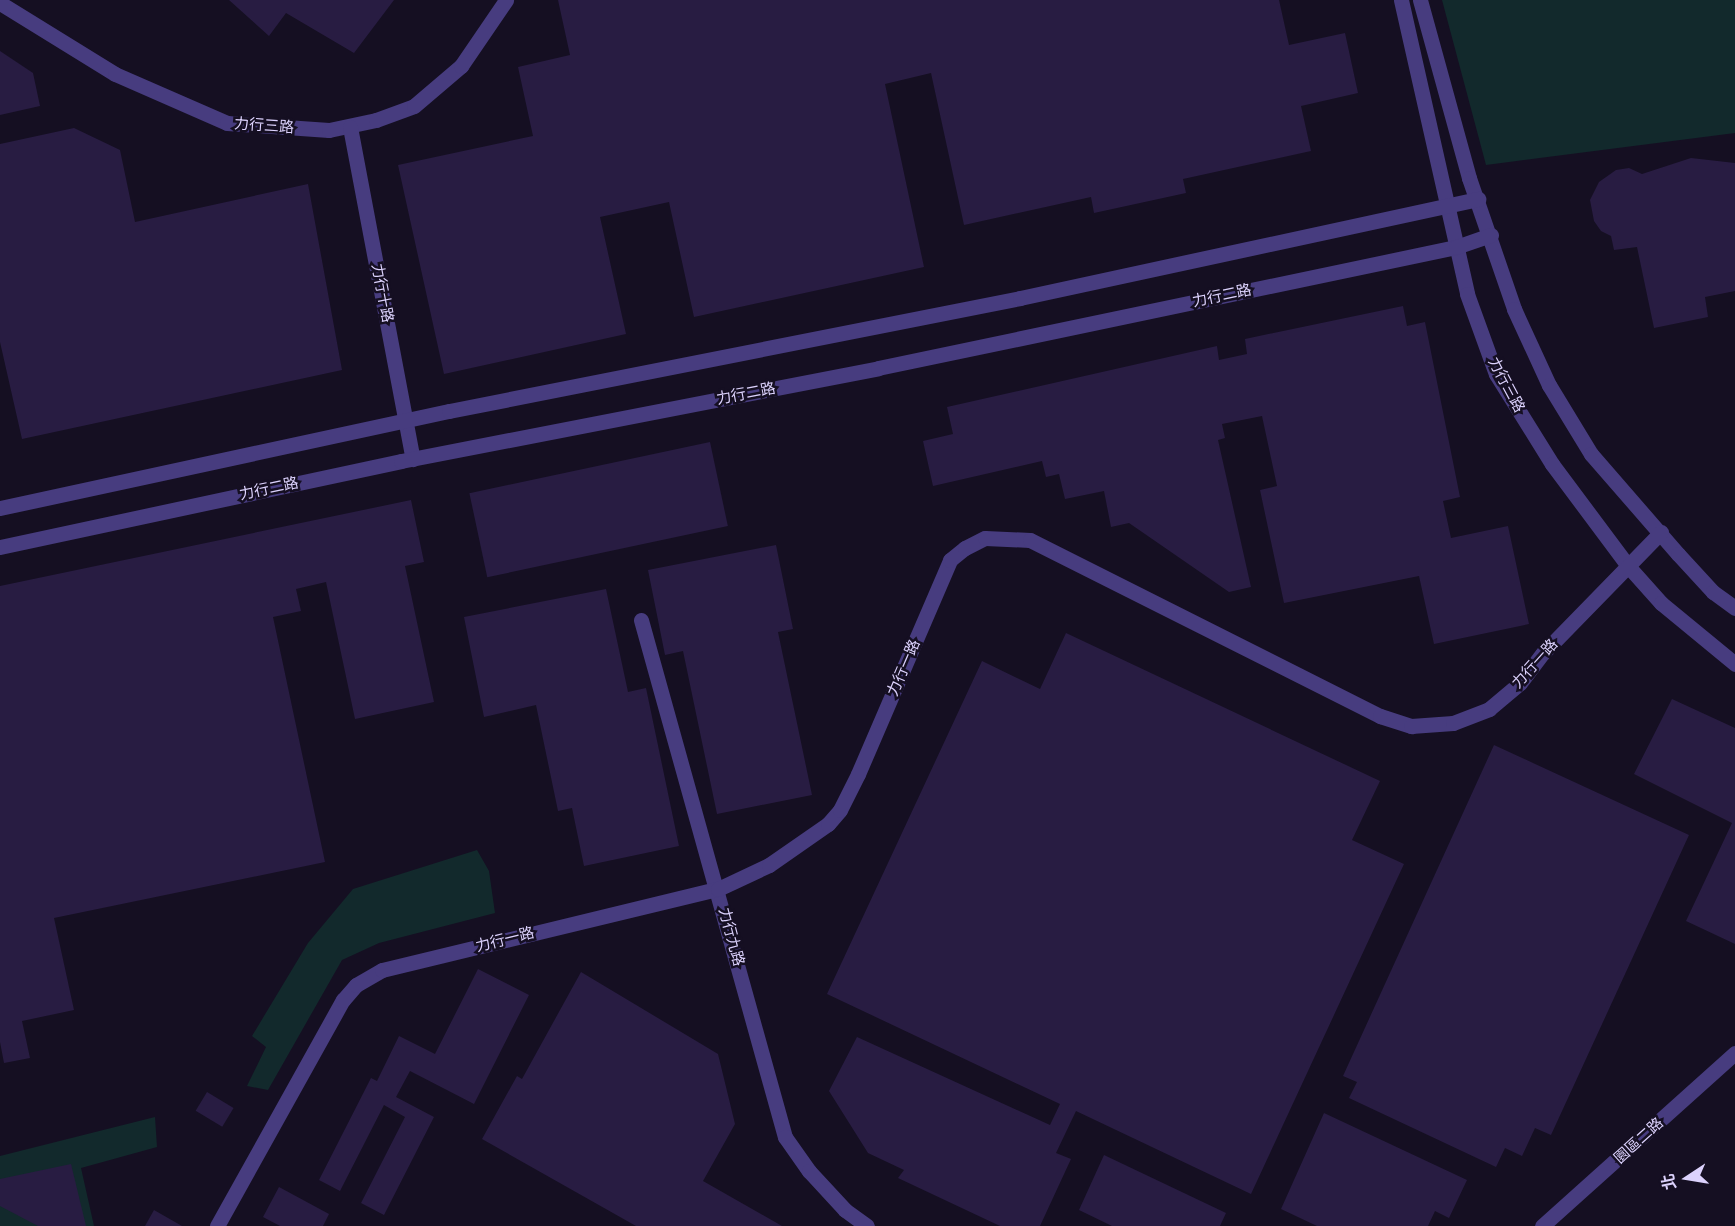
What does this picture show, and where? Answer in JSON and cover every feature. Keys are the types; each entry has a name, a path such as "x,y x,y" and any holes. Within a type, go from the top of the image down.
{"street":[{"name":"力行三路","path":"0,3 115,74 227,123 328,130 350,127 414,106 461,66 506,0"},
{"name":"力行三路","path":"1401,0 1467,294 1496,374 1552,464 1628,566 1661,603 1735,664"},
{"path":"1420,0 1469,178 1479,199 1514,309 1550,386 1591,454 1713,592 1735,608"},
{"name":"力行十路","path":"350,127 413,459"},
{"path":"0,508 407,420 1020,298 1479,199"},
{"name":"力行二路","path":"0,547 413,459 878,368 1456,247 1491,235"},
{"name":"力行一路","path":"217,1226 343,1000 356,985 382,970 718,889 769,865 828,824 840,810 950,560 986,538 1030,540 1380,716 1411,726 1453,723 1489,709 1520,683 1542,654 1661,532"},
{"name":"力行九路","path":"640,620 718,889 767,1080 785,1137 809,1171 845,1210 867,1226"},
{"name":"園區二路","path":"1542,1226 1735,1053"}],"green space":[{"path":"1442,0 1735,0 1735,133 1486,165"},
{"path":"477,850 489,871 495,913 379,943 342,960 268,1090 247,1086 266,1047 252,1036 308,943 353,889"},
{"path":"155,1117 157,1147 81,1168 94,1226 0,1226 0,1156"}],"building":[{"path":"229,0 394,0 354,53 286,13 269,36"},
{"path":"558,0 1279,0 1289,45 1345,33 1358,93 1301,106 1311,151 1183,179 1186,193 1094,213 1091,197 964,225 931,73 885,84 924,267 694,317 669,202 600,217 626,334 444,374 398,165 533,136 518,67 570,55"},
{"path":"0,51 33,73 40,106 0,115"},
{"path":"74,128 120,150 135,222 308,184 342,370 22,439 0,342 0,144"},
{"path":"1691,158 1735,163 1735,291 1705,297 1708,317 1654,328 1637,247 1614,250 1611,236 1601,231 1594,221 1590,200 1599,182 1616,170 1629,168 1642,174"},
{"path":"1403,306 1407,326 1425,322 1460,497 1443,501 1451,538 1508,526 1529,624 1434,644 1419,576 1284,603 1260,490 1277,486 1262,416 1222,424 1225,438 1218,440 1251,587 1229,592 1129,523 1111,527 1104,491 1065,499 1059,474 1046,477 1042,461 933,486 923,441 953,434 947,407 1217,346 1219,360 1247,354 1245,339"},
{"path":"710,442 728,526 487,577 469,493"},
{"path":"411,500 424,562 405,566 434,702 355,719 326,582 296,589 301,611 273,617 325,862 54,918 74,1010 22,1021 30,1058 4,1063 0,1042 0,586"},
{"path":"776,545 793,629 778,632 812,795 717,814 683,651 665,655 648,570"},
{"path":"606,589 628,692 646,688 679,846 584,866 572,808 558,811 536,705 484,717 464,617"},
{"path":"1066,633 1380,781 1352,840 1404,864 1251,1194 1076,1111 1056,1153 1071,1159 1040,1226 1000,1226 898,1178 904,1170 868,1153 829,1091 857,1037 1050,1125 1060,1104 827,994 982,661 1040,689"},
{"path":"1672,699 1735,728 1735,944 1686,921 1732,823 1634,774"},
{"path":"1494,745 1689,835 1551,1135 1535,1128 1522,1156 1505,1148 1496,1167 1349,1098 1357,1082 1343,1076"},
{"path":"478,969 529,995 474,1104 410,1071 396,1097 434,1117 384,1215 361,1203 405,1117 384,1105 340,1191 319,1180 371,1078 377,1081 399,1036 435,1054"},
{"path":"581,972 718,1054 735,1124 703,1181 782,1226 636,1226 482,1139 517,1076 522,1079"},
{"path":"207,1092 234,1108 222,1127 196,1111"},
{"path":"1324,1113 1467,1180 1449,1218 1435,1211 1428,1226 1317,1226 1281,1209"},
{"path":"1104,1155 1226,1213 1220,1226 1112,1226 1079,1210"},
{"path":"71,1164 86,1226 38,1226 0,1206 0,1179"},
{"path":"279,1187 329,1214 323,1226 280,1226 263,1217"},
{"path":"154,1210 182,1226 145,1226"}]}
